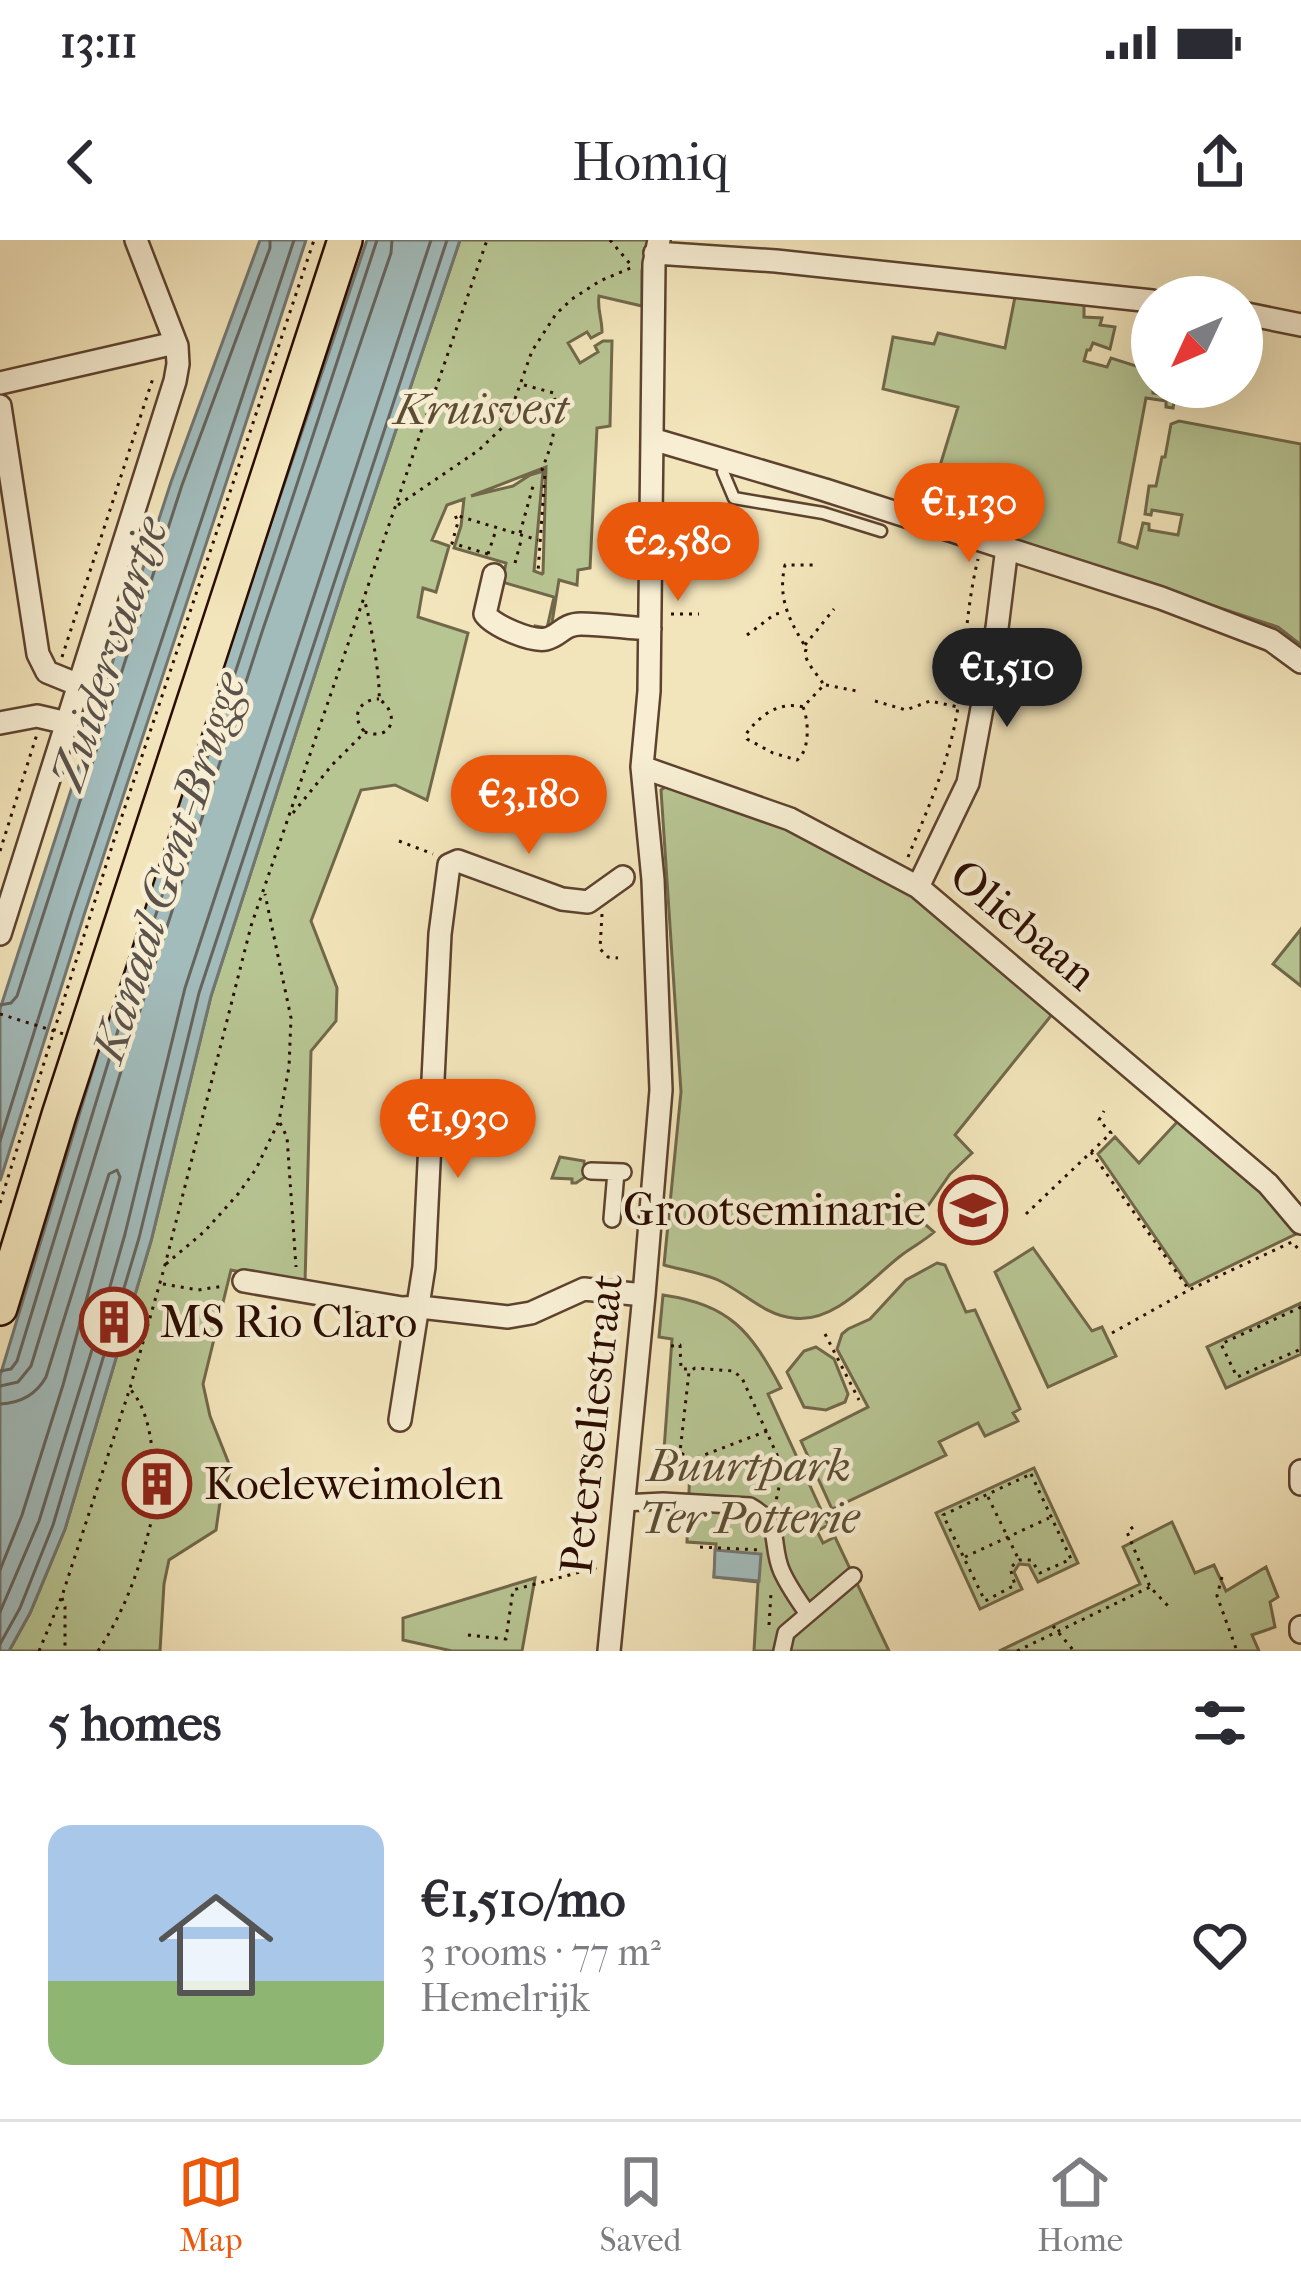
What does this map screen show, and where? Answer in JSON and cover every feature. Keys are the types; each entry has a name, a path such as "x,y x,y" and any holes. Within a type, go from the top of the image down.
{"main road":[{"path":"0,1247 60,1033 328,240"},
{"path":"0,1308 345,240"}],"street":[{"path":"0,934 169,406 178,364 136,240"},
{"path":"657,246 1131,299"},
{"name":"Peterseliestraat","path":"609,1651 644,1295 634,1173 661,1090 653,880 642,767 649,692 657,246"},
{"path":"1263,317 1301,325"},
{"path":"0,382 171,346"},
{"path":"0,406 38,654 47,672 79,686"},
{"path":"652,439 1161,598 1271,640 1301,662"},
{"path":"909,882 968,784 998,628 1007,548"},
{"path":"491,565 484,609 501,628 541,639 571,625 650,621"},
{"path":"0,723 38,716 67,723"},
{"name":"Oliebaan","path":"642,767 790,819 909,882 1268,1184 1301,1223"},
{"path":"400,1420 420,1307 440,934 452,861 562,899 588,902 615,883"},
{"path":"592,1171 634,1173 612,1219"},
{"path":"244,1281 402,1308 508,1317 531,1313 584,1289 644,1295"},
{"path":"1301,1471 1301,1484"},
{"path":"623,1503 750,1506 775,1528 780,1568 808,1613"},
{"path":"782,1651 786,1633 853,1576"}],"lane":[{"path":"726,460 723,472 734,498 823,513 881,531"}],"path":[{"path":"0,1203 60,1033 114,840 314,240"},
{"path":"39,1651 62,1596 130,1388 251,926 487,240"},
{"path":"397,506 491,440 506,424 532,351 556,314 600,281 632,266 610,240"},
{"path":"56,676 146,398 171,346"},
{"path":"520,384 554,393 556,431 542,469 538,572"},
{"path":"514,563 533,486"},
{"path":"491,565 499,558 452,543 458,522 455,515 540,541"},
{"path":"491,565 497,528"},
{"path":"909,882 958,707 964,633 983,540"},
{"path":"818,565 785,565 785,613 824,685 857,691"},
{"path":"364,599 370,614 379,699"},
{"path":"805,645 834,609"},
{"path":"747,635 775,614 785,613"},
{"path":"650,621 699,614"},
{"path":"803,707 824,685"},
{"path":"379,699 389,706 390,727 382,734 365,732 356,715 362,704 379,699"},
{"path":"874,700 906,710 930,701 958,707"},
{"path":"803,707 806,750 802,758 773,753 747,739 751,727 776,708 803,707"},
{"path":"0,851 42,719"},
{"path":"291,814 365,732"},
{"path":"399,841 452,861"},
{"path":"615,883 599,944 604,954 618,958"},
{"path":"165,1265 238,1194 279,1121 289,1067 291,1018 265,892"},
{"path":"0,1014 60,1033"},
{"path":"1026,1214 1111,1133 1099,1120 1104,1111"},
{"path":"279,1121 287,1137 296,1252 294,1290"},
{"path":"1091,1152 1190,1290"},
{"path":"1112,1333 1292,1242 1301,1252"},
{"path":"160,1283 198,1290 244,1281"},
{"path":"1301,1307 1221,1344 1237,1377 1301,1349"},
{"path":"825,1334 859,1400"},
{"path":"671,1346 680,1346 681,1369 739,1373 784,1471 769,1520"},
{"path":"692,1369 686,1376 680,1452 700,1470 700,1503"},
{"path":"98,1651 134,1581 156,1501 169,1495 176,1481 171,1467 153,1460 150,1431 130,1388"},
{"path":"691,1460 767,1432"},
{"path":"663,1502 666,1468 700,1470"},
{"path":"1031,1474 1071,1559 1040,1573 1031,1560 1019,1560 1010,1568 1015,1586 985,1601 943,1515 987,1494 1031,1474"},
{"path":"987,1494 1019,1560"},
{"path":"964,1558 1051,1517"},
{"path":"1132,1526 1127,1532 1150,1587 1170,1608"},
{"path":"700,1547 774,1550 775,1541"},
{"path":"468,1635 506,1639 513,1590 618,1562"},
{"path":"1222,1577 1217,1596 1237,1651"},
{"path":"1017,1651 1150,1587"},
{"path":"768,1631 771,1591"},
{"path":"62,1596 65,1651"},
{"path":"1053,1626 1074,1651"}],"green space":[{"name":"Kruisvest","path":"460,240 648,240 642,306 599,296 602,332 591,338 587,332 568,343 580,363 598,352 595,346 612,341 610,426 597,428 590,568 578,570 577,585 559,580 551,629 533,632 535,626 547,628 554,597 502,582 506,563 454,548 464,499 447,505 432,540 449,546 436,592 423,588 418,617 468,633 427,800 395,785 361,790 311,921 337,988 336,1021 311,1051 305,1284 231,1270 203,1384 231,1469 216,1530 169,1560 160,1651 9,1651 65,1529 151,1241 211,996","holes":["546,467 543,573 534,571 543,471 513,486 471,496"]},
{"path":"1015,297 1084,304 1084,317 1102,318 1100,325 1115,327 1110,349 1093,343 1084,361 1107,367 1111,358 1131,364 1131,408 1144,408 1119,542 1137,548 1143,523 1149,524 1149,530 1178,535 1182,515 1152,510 1151,515 1145,514 1149,486 1156,486 1171,424 1179,421 1301,444 1301,645 1278,627 992,533 1003,502 946,482 939,469 958,407 883,389 893,337 934,344 938,333 1005,348"},
{"path":"668,785 784,826 911,890 1054,1012 955,1135 972,1153 950,1174 919,1219 934,1232 824,1314 783,1316 718,1280 664,1265 681,1092 661,790"},
{"path":"1301,929 1301,986 1273,964"},
{"path":"1178,1121 1257,1187 1296,1234 1189,1286 1098,1154 1115,1137 1139,1163"},
{"path":"560,1157 584,1161 585,1177 576,1183 552,1178"},
{"path":"1033,1248 1092,1331 1102,1327 1116,1356 1048,1387 995,1272"},
{"path":"937,1263 945,1265 966,1312 975,1310 1020,1409 1013,1413 1018,1421 985,1436 978,1423 939,1442 946,1455 832,1509 801,1441 868,1407 837,1349 842,1334 870,1319 906,1280"},
{"name":"Buurtpark Ter Potterie","path":"663,1295 722,1314 759,1350 781,1388 768,1394 828,1525 817,1531 823,1543 835,1537 889,1651 754,1651 758,1582 714,1577 716,1544 687,1542 690,1467 663,1464 672,1339 659,1337"},
{"path":"1301,1303 1301,1354 1226,1388 1207,1347"},
{"path":"816,1347 834,1359 848,1394 845,1402 826,1410 804,1407 787,1372 804,1351"},
{"path":"1034,1468 1078,1563 1038,1582 1029,1565 1019,1564 1014,1572 1022,1589 980,1609 936,1513"},
{"path":"1172,1522 1195,1573 1214,1565 1226,1591 1266,1567 1278,1597 1270,1602 1275,1627 1252,1635 1259,1651 999,1651 1140,1584 1123,1547"},
{"path":"535,1578 522,1651 452,1651 403,1640 403,1618"}],"water":[{"path":"260,240 306,240 0,1181 0,1009 171,482"},
{"name":"Kanaal Gent-Brugge","path":"367,240 460,240 211,996 151,1241 65,1529 30,1613 9,1651 0,1651 0,1376 107,1023"},
{"path":"715,1550 761,1554 759,1581 714,1577"}],"place":[{"name":"Grootseminarie","path":"973,1210"},
{"name":"MS Rio Claro","path":"114,1322"},
{"name":"Koeleweimolen","path":"157,1484"}],"water label":[{"name":"Zuidervaartje","path":"109,653"}]}
